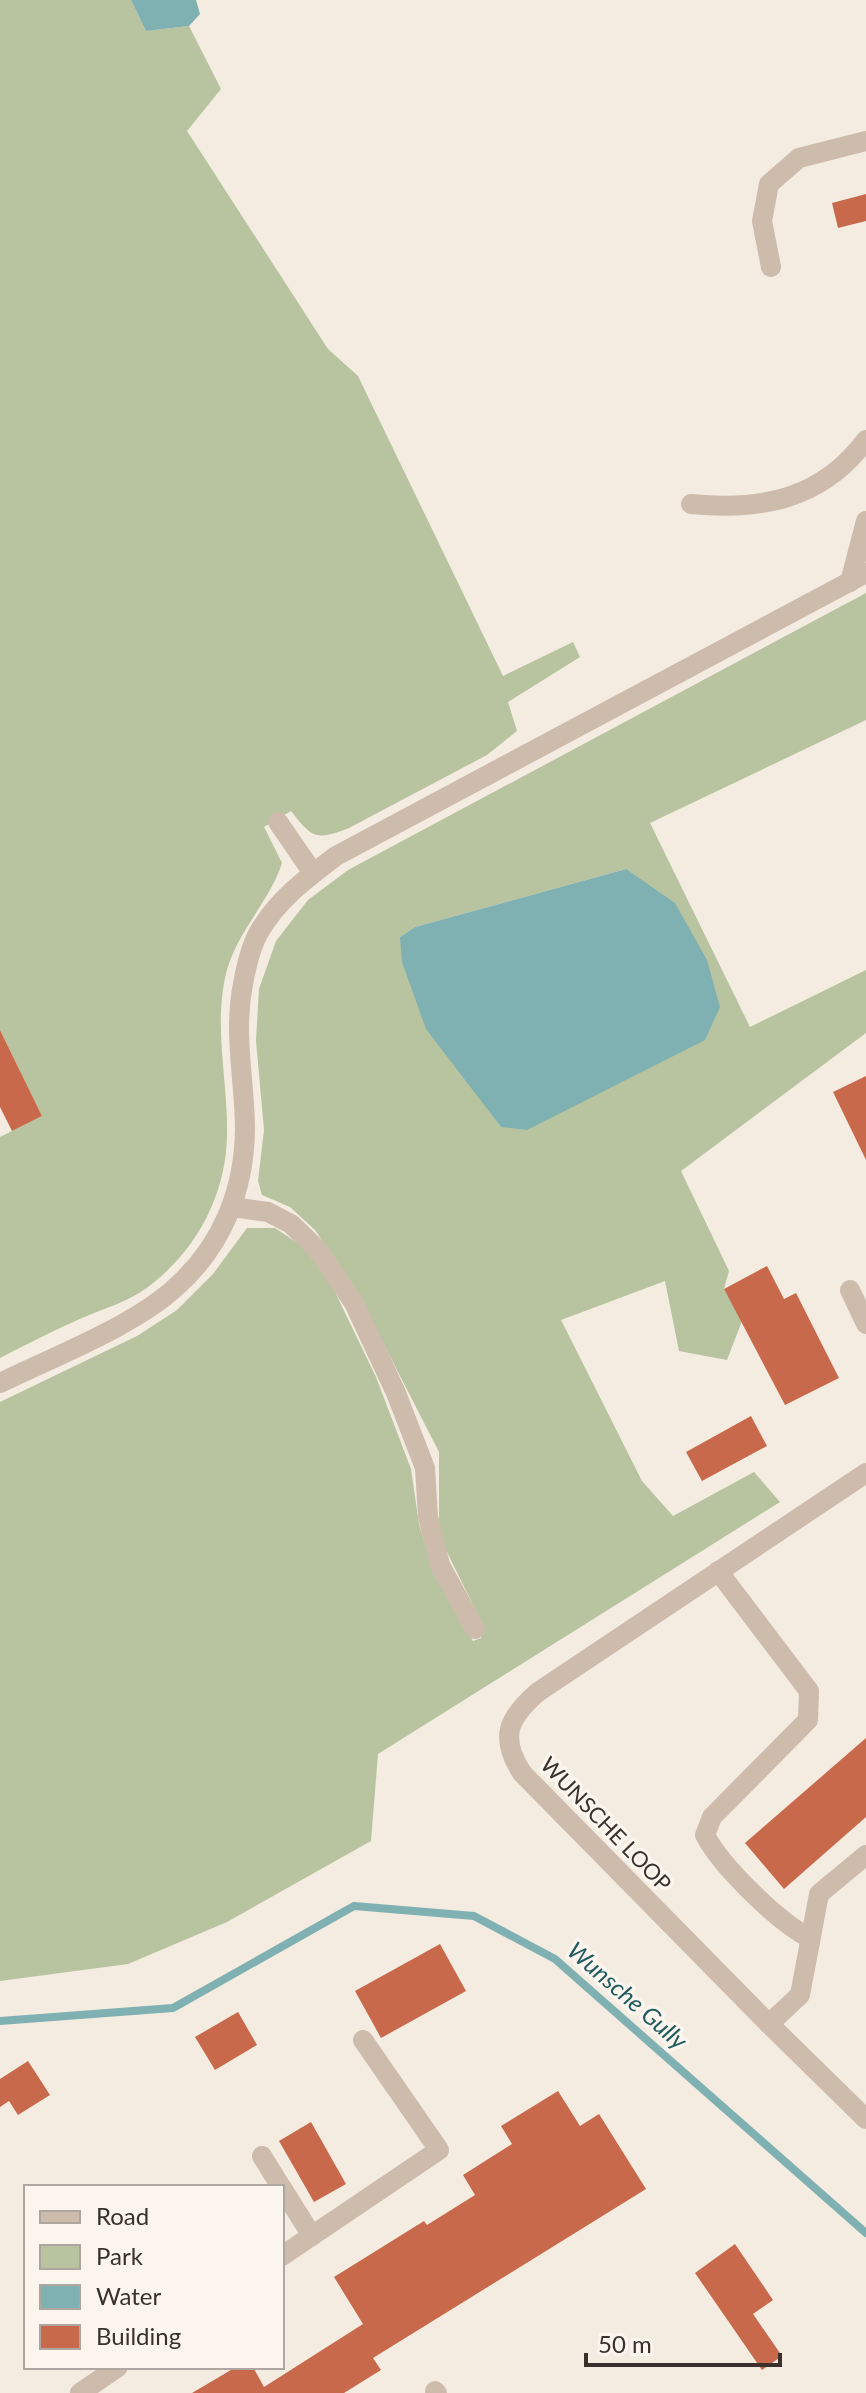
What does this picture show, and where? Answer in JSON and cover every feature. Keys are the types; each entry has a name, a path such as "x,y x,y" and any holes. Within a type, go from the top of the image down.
{"street":[{"path":"771,267 762,221 769,184 799,158 866,141"},
{"path":"691,504 727,508 779,502 826,481 852,459 866,440"},
{"path":"0,1383 136,1316 176,1288 206,1255 222,1231 239,1184 245,1129 238,1027 247,962 259,932 293,888 336,856 858,578 866,521"},
{"path":"278,822 313,873"},
{"path":"232,1207 268,1212 291,1224 318,1250 354,1303 396,1393 425,1468 428,1517 440,1565 475,1629"},
{"path":"850,1290 866,1324"},
{"name":"WUNSCHE LOOP","path":"866,1473 538,1692 520,1707 509,1730 509,1744 522,1773 866,2119"},
{"path":"718,1571 809,1691 808,1720 712,1817 705,1835 714,1853 792,1929 810,1938"},
{"path":"769,2024 800,1995 819,1894 866,1855"},
{"path":"284,2255 439,2150 363,2040"},
{"path":"262,2156 280,2185"},
{"path":"284,2191 312,2236"},
{"path":"80,2393 115,2369"}],"green space":[{"path":"0,0 131,0 146,31 189,26 221,89 187,131 328,349 358,376 503,676 573,642 580,657 508,702 517,731 487,755 349,828 329,835 310,832 291,811 264,827 282,863 276,879 234,950 224,983 221,1040 227,1135 221,1179 206,1220 181,1256 148,1287 0,1358 0,1137 42,1116 0,1030"},
{"path":"866,593 866,720 650,823 750,1027 866,970 866,1033 681,1171 729,1271 724,1289 742,1321 727,1360 679,1351 665,1281 561,1320 642,1481 673,1516 754,1472 780,1502 378,1754 371,1841 227,1922 128,1964 0,1981 0,1402 137,1336 177,1310 213,1274 247,1228 275,1228 305,1248 335,1292 376,1377 411,1469 419,1524 433,1573 473,1641 481,1638 482,1623 439,1536 439,1452 356,1290 315,1230 290,1207 262,1195 258,1181 264,1130 256,1041 259,989 276,941 308,900 348,870","holes":["626,869 501,1127 484,1103 400,937 415,927"]}],"water":[{"path":"131,0 196,0 200,14 189,26 146,31"},
{"path":"626,869 675,903 707,960 720,1007 705,1040 527,1130 501,1127 426,1029 402,962 400,937 415,927"}],"building":[{"path":"866,194 866,221 838,228 832,203"},
{"path":"0,1030 42,1116 12,1131 0,1107"},
{"path":"866,1076 866,1160 833,1092"},
{"path":"767,1266 784,1299 796,1293 839,1378 785,1405 724,1289"},
{"path":"751,1416 767,1446 702,1481 686,1452"},
{"path":"866,1738 866,1817 784,1889 745,1843"},
{"path":"440,1944 466,1991 381,2038 355,1991"},
{"path":"238,2012 257,2045 215,2070 195,2037"},
{"path":"28,2061 50,2095 18,2115 9,2101 0,2107 0,2079"},
{"path":"558,2091 580,2126 599,2114 646,2189 373,2358 381,2370 344,2393 192,2393 233,2369 254,2369 264,2387 363,2324 334,2277 424,2221 427,2225 475,2195 463,2175 512,2144 501,2126"},
{"path":"311,2122 346,2184 314,2202 279,2141"},
{"path":"735,2244 773,2300 753,2314 782,2356 762,2370 695,2273"}],"waterway":[{"name":"Wunsche Gully","path":"0,2021 173,2008 354,1906 474,1916 555,1959 866,2233"}]}
